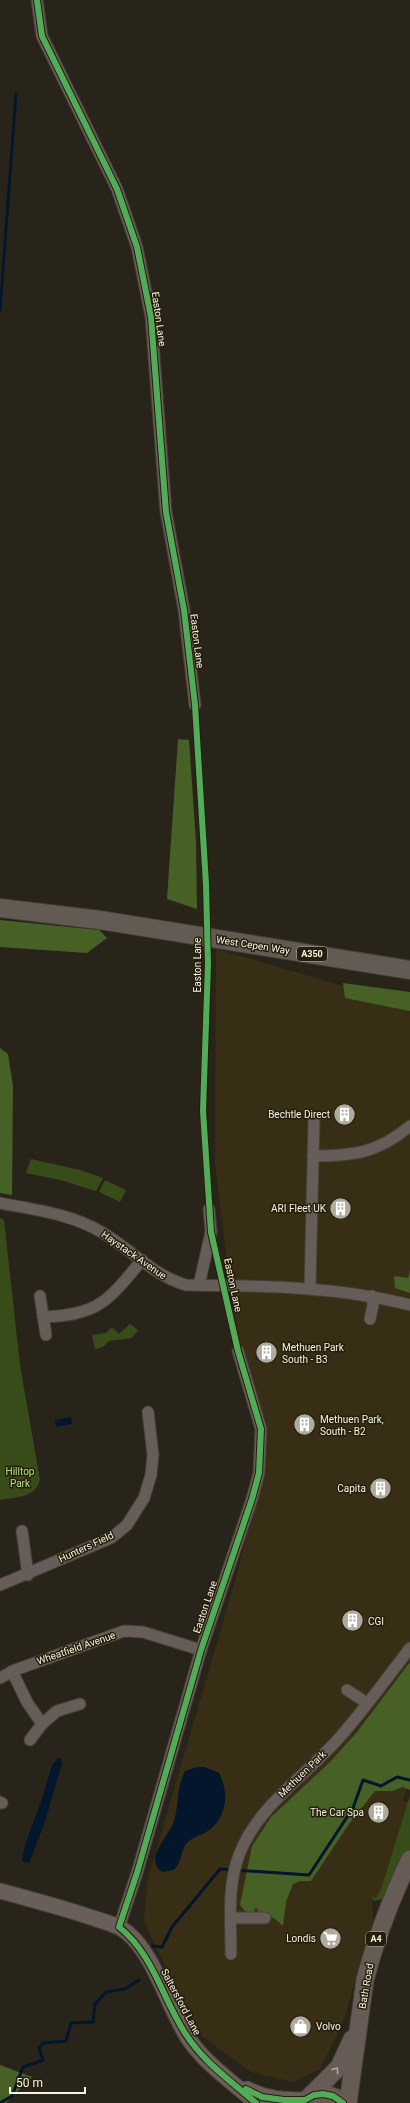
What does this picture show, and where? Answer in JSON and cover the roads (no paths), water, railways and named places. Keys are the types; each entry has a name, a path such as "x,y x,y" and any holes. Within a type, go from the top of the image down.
{"highway":[{"name":"West Cepen Way","path":"0,908 100,920 410,970"}],"main road":[{"name":"Bath Road","path":"348,2103 365,1980 385,1912 410,1859"},
{"name":"Saltersford Lane","path":"0,1891 66,1909 119,1927 136,1943 147,1957 190,2041 208,2062 256,2103"},
{"name":"Bath Road","path":"305,2100 328,2080 339,2067 359,2024"},
{"name":"Saltersford Lane","path":"232,2081 262,2097 284,2100 305,2100"},
{"path":"305,2100 323,2094 333,2096 343,2103"}],"street":[{"name":"Easton Lane","path":"37,0 42,36 117,189 137,247 151,317 166,512 184,610 195,705"},
{"path":"310,1288 314,1120"},
{"path":"313,1156 359,1154 409,1130"},
{"name":"Haystack Avenue","path":"0,1203 76,1219 102,1232 128,1248 154,1271 170,1280 186,1284 199,1285"},
{"path":"209,1209 210,1232 199,1285 310,1288 372,1296 410,1305"},
{"path":"43,1317 68,1315 98,1306 108,1299 142,1260"},
{"path":"40,1296 46,1335"},
{"path":"370,1319 373,1305 372,1296"},
{"name":"Easton Lane","path":"119,1927 137,1873 201,1650 250,1506 259,1472 261,1429 238,1351"},
{"name":"Hunters Field","path":"0,1585 28,1574 77,1551 111,1538 128,1525 144,1498 151,1475 153,1455 148,1412"},
{"path":"22,1531 28,1574"},
{"name":"Wheatfield Avenue","path":"0,1678 12,1672 124,1631 143,1632 201,1650"},
{"name":"Methuen Park","path":"231,1954 232,1918 230,1901 238,1856 243,1846 267,1809 338,1739 410,1648"},
{"path":"12,1672 27,1702 42,1724"},
{"path":"348,1690 367,1703"},
{"path":"30,1740 42,1724 56,1711 80,1704"},
{"path":"232,1918 265,1918"}],"water":[{"path":"71,1417 72,1424 56,1427 55,1420"},
{"path":"58,1758 61,1759 62,1763 45,1822 29,1863 22,1861 25,1845 43,1796 52,1765"},
{"path":"197,1767 205,1767 219,1773 224,1786 225,1794 222,1815 213,1827 186,1844 179,1863 174,1870 162,1872 155,1864 155,1857 161,1843 172,1826 176,1813 180,1786 185,1771"}],"waterway":[{"path":"0,310 16,94"},
{"path":"153,1946 162,1947 172,1927 220,1869 309,1875 353,1808 363,1780 381,1786 397,1777 410,1780"},
{"path":"0,2103 12,2096 23,2067 43,2060 39,2048 43,2043 66,2041 71,2023 93,2022 95,2004 106,1992 125,1989 139,1980"}],"place":[{"name":"Bechtle Direct","path":"345,1114"},
{"name":"ARI Fleet UK","path":"341,1208"},
{"name":"Methuen Park South - B3","path":"267,1353"},
{"name":"Methuen Park, South - B2","path":"304,1425"},
{"name":"Capita","path":"381,1488"},
{"name":"CGI","path":"352,1621"},
{"name":"The Car Spa","path":"379,1812"},
{"name":"Londis","path":"331,1938"},
{"name":"Volvo","path":"301,2026"}],"park label":[{"name":"Hilltop Park","path":"20,1476"}]}
